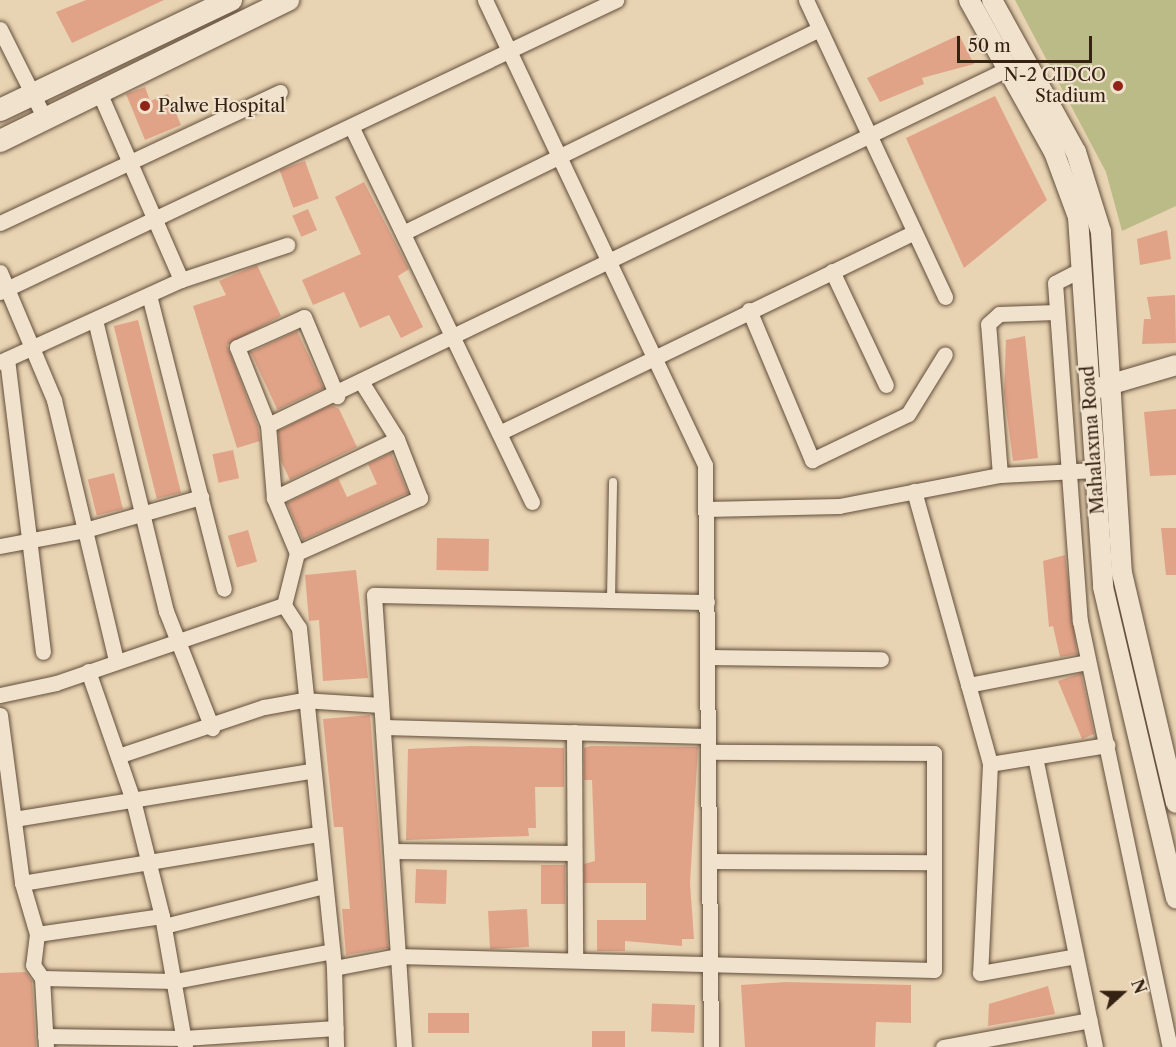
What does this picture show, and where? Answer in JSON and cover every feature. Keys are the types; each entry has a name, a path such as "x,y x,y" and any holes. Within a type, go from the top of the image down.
{"main road":[{"path":"0,110 231,0"},
{"path":"0,141 288,0"}],"street":[{"path":"485,0 705,465 711,1047"},
{"path":"4,290 157,221 616,0"},
{"path":"806,0 945,297"},
{"name":"Mahalaxma Road","path":"969,0 1068,185 1078,216 1103,587 1176,899"},
{"name":"Mahalaxma Road","path":"992,0 1090,187 1101,232 1122,573 1176,802"},
{"path":"0,29 45,118"},
{"path":"403,233 819,29"},
{"path":"268,424 337,396 607,258 1007,69"},
{"path":"99,92 182,280"},
{"path":"0,223 280,92"},
{"path":"352,128 532,502"},
{"path":"499,433 653,355 914,232"},
{"path":"43,652 3,360 182,280 287,244"},
{"path":"1082,269 1055,283 1066,472 1088,662 1170,1047"},
{"path":"832,271 886,385"},
{"path":"0,272 4,290 34,348 54,400 116,661"},
{"path":"149,295 224,589"},
{"path":"749,310 812,460 908,414 945,354"},
{"path":"1000,475 988,324 999,314 1056,312"},
{"path":"336,1047 334,968 303,700 298,628 284,605 297,553 274,498 268,424 237,347 304,317 337,396"},
{"path":"95,320 142,514 177,641 212,728"},
{"path":"1090,391 1176,365"},
{"path":"297,553 420,498 397,439 362,383"},
{"path":"274,498 397,439"},
{"path":"706,509 839,506 1000,475 1095,470"},
{"path":"914,491 990,764 980,974 1076,956"},
{"path":"0,546 85,530 201,497"},
{"path":"404,1047 374,595 707,602"},
{"path":"0,695 88,671 284,605"},
{"path":"707,657 881,660"},
{"path":"968,685 1088,662"},
{"path":"88,671 133,800 163,921 184,1042"},
{"path":"118,756 212,728 264,707 303,700 381,705"},
{"path":"0,715 9,811 22,884 37,934 33,965 42,978 46,1042 184,1042 336,1028"},
{"path":"383,727 708,736"},
{"path":"574,732 575,960"},
{"path":"990,764 1107,745"},
{"path":"334,968 397,956 934,970 934,753 708,752"},
{"path":"1035,756 1095,1047"},
{"path":"9,811 133,800 312,771"},
{"path":"22,884 149,865 318,834"},
{"path":"391,851 574,853"},
{"path":"709,861 934,862"},
{"path":"37,934 163,921 324,886"},
{"path":"42,978 175,981 332,951"},
{"path":"943,1047 974,1044 1089,1020"}],"lane":[{"path":"611,600 613,482"}],"green space":[{"name":"N-2 CIDCO Stadium","path":"1015,0 1176,0 1176,206 1122,231 1106,172"}],"building":[{"path":"86,0 164,0 72,43 56,12"},
{"path":"959,35 974,64 922,78 924,84 880,102 867,78"},
{"path":"145,87 150,101 168,94 181,125 145,140 126,94"},
{"path":"995,96 1047,200 964,268 906,138"},
{"path":"305,161 319,199 293,208 280,170"},
{"path":"364,182 409,269 398,276 423,327 401,338 389,315 360,328 344,292 313,305 302,280 361,254 335,197"},
{"path":"308,209 317,230 301,237 292,216"},
{"path":"1167,230 1171,259 1140,265 1137,239"},
{"path":"257,265 281,316 227,345 258,427 260,441 237,448 193,306 226,295 219,281"},
{"path":"1175,295 1176,343 1142,344 1144,319 1151,319 1147,297"},
{"path":"138,320 181,493 157,499 114,326"},
{"path":"297,331 324,388 277,410 251,353"},
{"path":"1025,336 1038,458 1013,461 1004,393 1006,340"},
{"path":"331,405 339,409 357,447 290,480 281,461 278,431"},
{"path":"1176,409 1176,475 1150,476 1144,412"},
{"path":"233,450 239,478 218,483 212,454"},
{"path":"391,453 408,493 303,540 287,503 338,478 347,497 377,484 368,464"},
{"path":"114,473 123,509 97,515 88,480"},
{"path":"1161,528 1176,528 1176,575 1166,575"},
{"path":"248,530 257,562 237,568 228,536"},
{"path":"437,538 489,539 488,571 436,570"},
{"path":"1065,555 1077,654 1060,657 1053,626 1049,627 1043,561"},
{"path":"356,570 368,678 323,681 319,620 309,621 305,575"},
{"path":"1081,673 1094,734 1082,739 1058,681"},
{"path":"370,715 388,948 346,955 342,909 350,909 343,827 334,827 323,719"},
{"path":"470,746 564,748 564,787 535,787 536,828 528,828 529,836 406,840 408,749"},
{"path":"590,746 698,747 690,883 694,939 682,939 682,946 625,941 625,951 597,951 597,920 646,920 646,883 584,883 584,864 595,861 592,780 584,780 584,748"},
{"path":"541,865 565,865 565,904 541,904"},
{"path":"416,869 447,870 446,904 415,903"},
{"path":"527,909 529,947 490,949 488,911"},
{"path":"26,972 32,981 36,1047 0,1047 0,973"},
{"path":"786,982 911,985 911,1023 876,1022 875,1047 745,1047 741,985"},
{"path":"1048,986 1055,1014 988,1026 989,1004"},
{"path":"652,1003 695,1005 694,1033 651,1031"},
{"path":"428,1013 469,1013 469,1033 428,1033"},
{"path":"592,1031 625,1031 625,1047 592,1047"}],"place":[{"name":"N-2 CIDCO Stadium","path":"1118,86"},
{"name":"Palwe Hospital","path":"145,106"}]}
